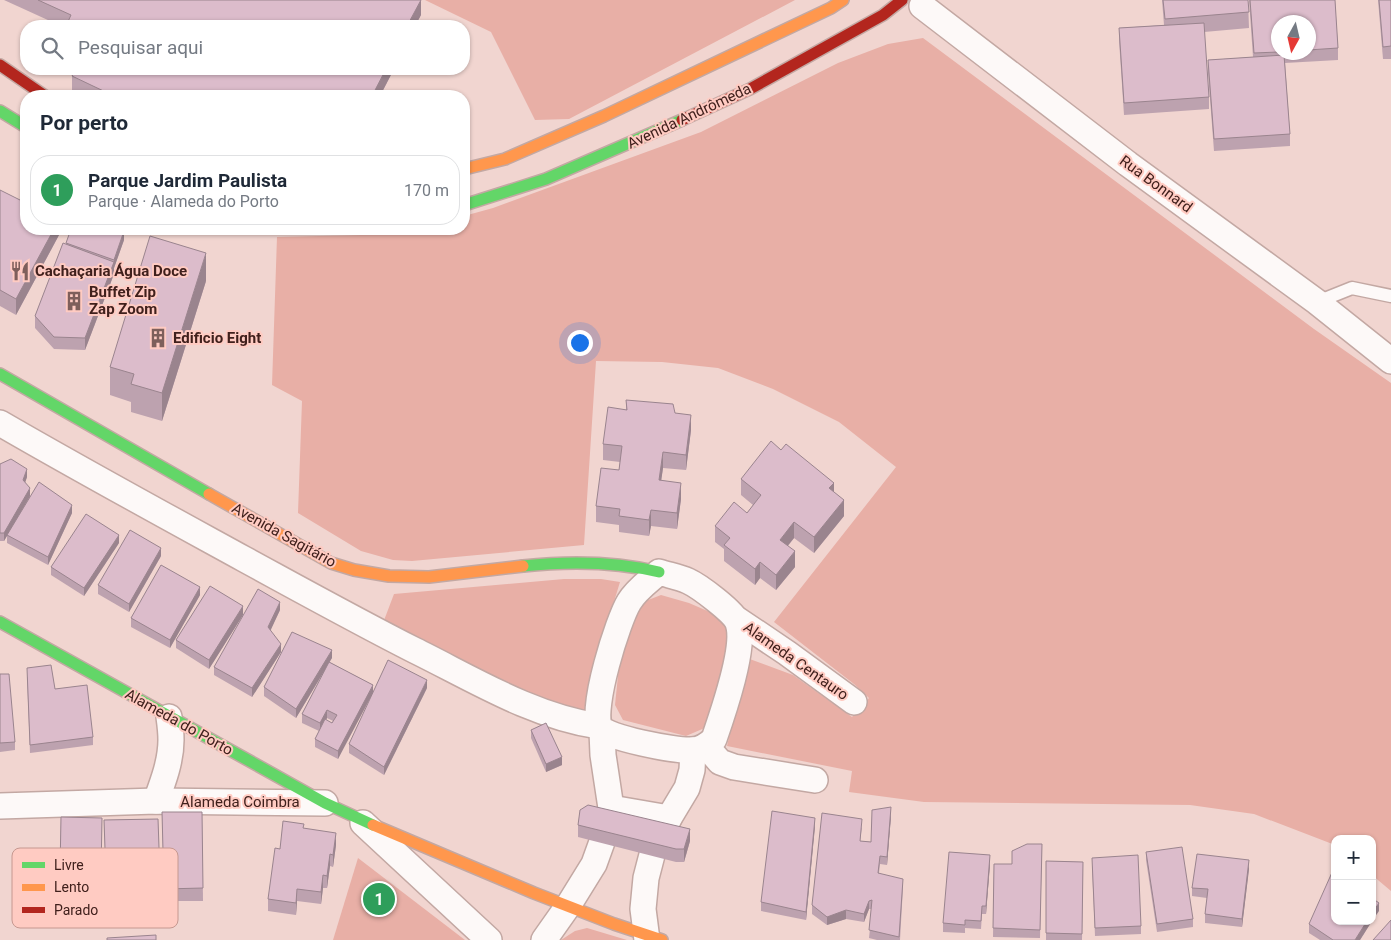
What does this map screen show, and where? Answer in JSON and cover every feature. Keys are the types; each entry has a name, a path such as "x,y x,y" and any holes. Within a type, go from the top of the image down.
{"street":[{"path":"470,168 505,159 604,116 831,8 843,0"},
{"path":"883,15 920,2"},
{"name":"Rua Bonnard","path":"920,2 1128,164 1317,302 1391,361"},
{"name":"Avenida Andrômeda","path":"470,203 546,179 645,137 750,88 883,15"},
{"path":"0,65 36,90"},
{"path":"0,111 20,123"},
{"name":"Avenida Sagitário","path":"0,374 331,563 358,572 424,578 567,562 609,562 643,567 659,572"},
{"path":"0,423 93,477 382,634 524,705 600,728 631,740 673,749 699,748 714,739 738,658 741,635 738,620 726,608 689,581 659,572 630,600 621,617 604,674 597,715 600,728 611,808 594,864 544,940"},
{"name":"Alameda Centauro","path":"738,620 787,652 854,702"},
{"name":"Alameda do Porto","path":"0,622 325,803 460,863 652,939"},
{"name":"Alameda Coimbra","path":"156,801 169,760 171,740 169,717"},
{"path":"699,748 720,762 734,767 815,780"},
{"path":"652,939 643,909 646,878 653,851 686,788 699,748"},
{"name":"Alameda Coimbra","path":"0,806 156,801 325,803"},
{"path":"611,808 669,818"},
{"name":"Alameda do Porto","path":"360,820 489,940"}],"lane":[{"path":"1317,302 1352,288 1391,296"}],"shaded area":[{"path":"425,0 795,0 569,119 535,120 491,32 470,22 470,20 466,20"},
{"path":"923,38 1314,329 1391,383 1391,891 1376,878 1376,835 1331,835 1331,843 1254,814 1190,805 924,802 849,792 852,771 727,746 747,658 793,675 852,717 869,698 854,684 774,622 896,467 839,422 773,389 718,368 662,362 596,361 584,545 412,561 393,560 361,551 298,513 302,401 272,385 277,237 470,235 470,214 493,208 701,132 838,63 888,44"},
{"path":"564,579 601,579 620,582 609,618 590,719 551,710 383,623 394,594"},
{"path":"661,595 689,603 726,619 730,632 707,727 686,736 623,720 615,705 619,666 627,630 643,602"},
{"path":"358,858 465,940 333,940"},
{"path":"587,928 627,940 561,940 575,931"}],"building":[{"path":"38,0 421,0 410,20 69,20 71,15"},
{"path":"1163,0 1248,0 1249,12 1165,19"},
{"path":"1250,0 1335,0 1338,48 1316,49 1316,15 1271,15 1271,52 1254,53"},
{"path":"1379,0 1391,0 1391,46 1383,47"},
{"path":"1204,23 1209,97 1124,103 1119,28"},
{"path":"1271,56 1271,60 1284,60 1290,134 1214,139 1208,60"},
{"path":"383,75 375,90 101,90 72,76"},
{"name":"Cachaçaria Água Doce","path":"0,190 20,200 20,235 51,235 16,299 0,290"},
{"path":"69,235 123,235 114,260 66,243"},
{"name":"Edificio Eight","path":"150,236 206,253 162,393 131,384 134,374 110,367"},
{"name":"Buffet Zip Zap Zoom","path":"63,243 114,262 85,338 54,337 35,316"},
{"path":"626,400 673,404 675,413 691,415 686,455 663,452 659,480 681,483 677,513 651,510 649,520 619,516 620,509 596,506 601,468 619,470 622,446 603,444 608,407 627,410"},
{"path":"771,441 781,450 786,444 834,483 829,488 844,500 814,537 794,522 780,540 795,551 776,575 760,562 755,569 724,545 730,538 715,526 734,502 747,513 761,495 741,479"},
{"path":"11,459 27,469 23,480 30,488 4,533 0,533 0,464"},
{"path":"39,482 72,505 48,557 7,535"},
{"path":"86,514 119,535 84,588 51,567"},
{"path":"130,530 161,548 129,604 98,585"},
{"path":"161,565 200,587 170,640 131,618"},
{"path":"210,586 243,606 209,660 176,640"},
{"path":"258,589 280,602 268,627 281,644 252,688 214,667"},
{"path":"292,632 332,650 296,709 264,687"},
{"path":"388,660 427,680 384,767 349,744"},
{"path":"329,662 373,685 338,751 315,739 325,719 332,723 337,715 327,710 320,723 302,714"},
{"path":"51,665 55,689 87,685 93,737 30,745 27,668"},
{"path":"0,674 9,674 15,742 0,743"},
{"path":"546,723 562,757 546,764 531,730"},
{"path":"588,805 690,829 684,849 676,849 578,825 580,810"},
{"path":"891,807 887,857 880,856 878,873 903,879 899,937 869,930 872,900 869,901 864,914 846,910 827,917 812,905 822,813 862,819 860,841 871,842 872,810"},
{"path":"772,811 815,818 806,912 761,902"},
{"path":"162,812 202,812 203,888 178,889 178,848 163,848"},
{"path":"61,817 102,818 101,848 60,848"},
{"path":"158,819 159,848 105,848 104,820"},
{"path":"283,821 304,824 303,828 336,833 333,855 330,854 327,876 323,875 321,892 297,889 296,903 268,899 275,848 280,849"},
{"path":"1027,844 1042,844 1040,930 993,928 994,864 1012,864 1012,851"},
{"path":"1182,847 1193,919 1157,924 1146,852"},
{"path":"949,852 990,855 986,906 982,906 981,921 965,920 965,925 943,923"},
{"path":"1197,854 1249,860 1242,919 1205,914 1208,889 1192,888"},
{"path":"1138,855 1141,926 1095,928 1092,858"},
{"path":"1046,861 1083,862 1082,934 1046,933"},
{"path":"1331,875 1331,925 1364,925 1355,940 1333,940 1309,924"},
{"path":"1391,920 1391,940 1373,940"},
{"path":"156,935 156,940 107,940 107,938"}],"traffic: fast":[{"path":"0,111 20,123"},
{"path":"470,203 546,179 682,120"},
{"path":"0,374 209,494"},
{"path":"523,566 591,563 642,568 659,572"},
{"path":"0,622 325,803 373,825"}],"traffic: slow":[{"path":"470,168 505,159 604,116 831,8 843,0"},
{"path":"209,494 331,563 354,570 389,576 429,577 523,566"},
{"path":"373,825 534,893 614,924 662,940"}],"traffic: jam":[{"path":"682,120 750,89 883,15 902,0"},
{"path":"0,65 36,90"}],"place":[{"name":"Cachaçaria Água Doce","path":"20,271"},
{"name":"Buffet Zip Zap Zoom","path":"74,301"},
{"name":"Edificio Eight","path":"158,338"},
{"name":"Parque Jardim Paulista","path":"379,899"}]}
